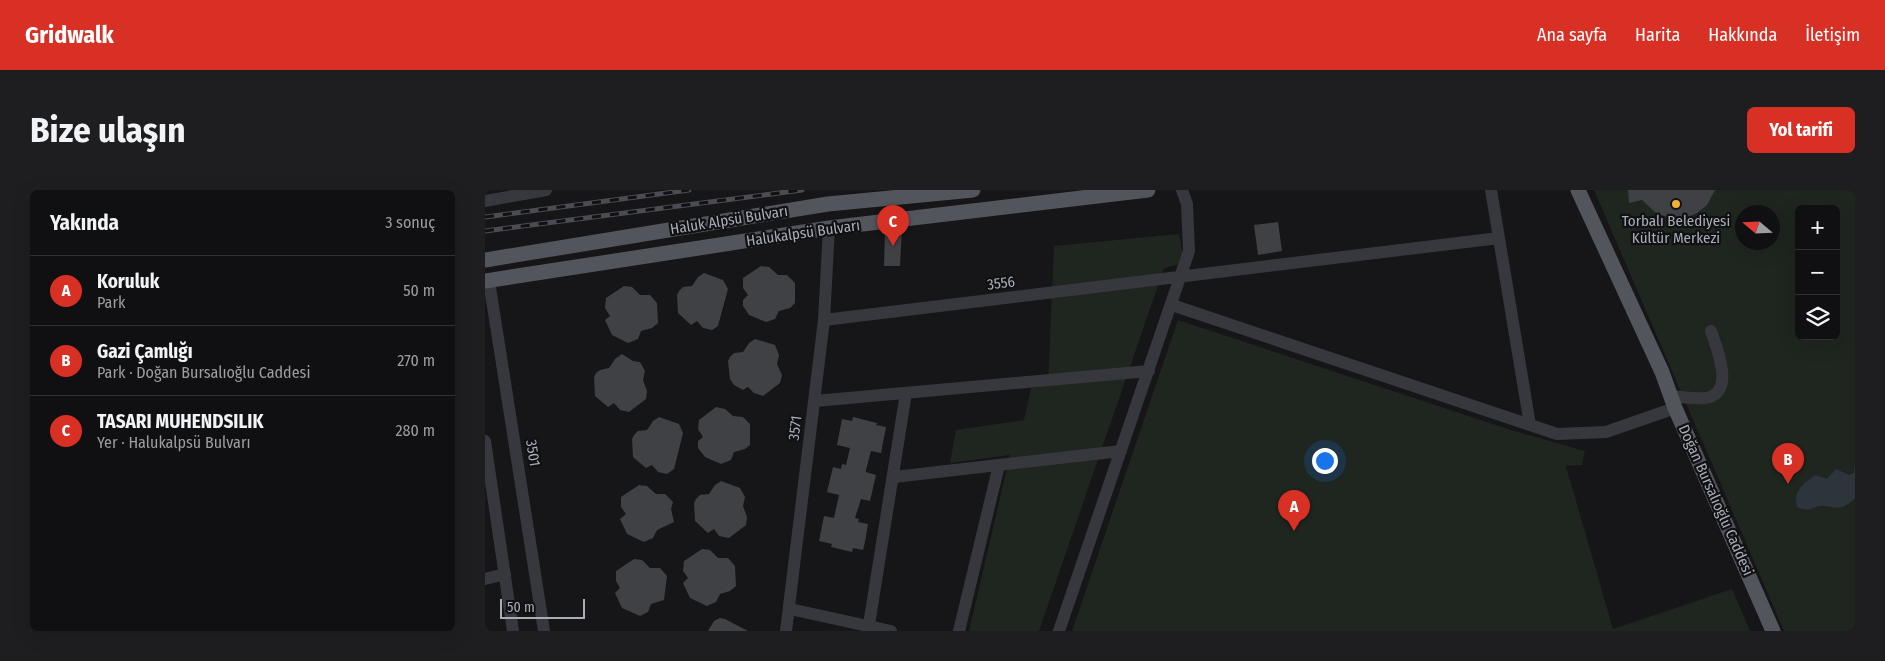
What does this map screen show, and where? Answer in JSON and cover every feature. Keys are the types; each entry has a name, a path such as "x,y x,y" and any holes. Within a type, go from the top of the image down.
{"main road":[{"name":"Haluk Alpsü Bulvarı","path":"485,260 828,204 973,190"},
{"name":"Halukalpsü Bulvarı","path":"487,281 829,228 1148,190"},
{"path":"1578,190 1662,372"},
{"path":"1588,190 1650,330 1662,372"},
{"name":"Doğan Bursalıoğlu Caddesi","path":"1662,372 1673,402 1774,630"}],"street":[{"path":"485,201 546,190"},
{"path":"1059,631 1172,306 1189,251 1187,204 1182,190"},
{"path":"1491,190 1530,425"},
{"name":"3571","path":"786,631 824,320 829,228"},
{"name":"3556","path":"824,320 1499,238"},
{"name":"3501","path":"487,281 544,631"},
{"path":"1172,306 1557,434 1606,432 1673,402 1713,397 1721,384 1723,370 1711,331"},
{"path":"815,402 1149,371"},
{"path":"869,629 906,393"},
{"path":"485,441 513,631"},
{"path":"894,477 1121,451"},
{"path":"959,631 999,465"},
{"path":"485,579 505,574"},
{"path":"790,609 869,629 891,631"}],"shaded area":[{"path":"1594,190 1855,190 1855,631 1784,631"},
{"path":"1179,234 1183,256 1177,265 1164,268 1039,631 969,631 1010,455 950,463 956,430 1024,420 1031,388 1048,386 1054,246"},
{"path":"1178,320 1511,430 1585,451 1582,465 1566,466 1613,629 1732,589 1750,631 1072,631"},
{"path":"1855,462 1855,498 1851,502 1841,507 1818,506 1806,510 1797,507 1796,496 1800,488 1807,481 1815,475 1827,479 1836,469 1849,475 1854,473"}],"building":[{"name":"Torbalı Belediyesi Kültür Merkezi","path":"1628,190 1715,190 1707,205 1697,213 1686,218 1674,219 1657,214 1642,200 1629,203"},
{"path":"1278,222 1282,251 1258,255 1254,225"},
{"path":"902,229 900,266 884,266 885,231"},
{"path":"761,266 769,267 778,275 787,275 795,283 795,303 790,308 779,311 775,319 766,322 749,315 743,306 743,300 748,295 743,288 743,278"},
{"path":"704,273 723,280 728,289 718,326 712,330 703,328 697,321 691,325 678,313 677,295 679,291 683,287 692,286 698,277"},
{"path":"624,286 632,287 640,295 650,295 657,303 658,323 652,328 641,331 638,339 628,343 612,335 605,320 610,316 605,308 606,298"},
{"path":"755,339 775,345 779,355 777,364 782,375 780,383 763,396 754,393 748,387 743,390 734,385 730,379 728,361 730,357 734,353 743,352 749,343"},
{"path":"622,354 633,361 640,362 645,371 643,380 647,391 646,399 629,412 620,410 614,403 608,407 595,396 594,377 596,373 609,368 615,359"},
{"path":"716,407 725,409 733,416 743,417 750,424 750,445 745,449 734,452 731,460 721,464 705,457 698,448 698,441 703,437 698,429 699,420"},
{"path":"659,417 679,424 683,433 674,469 667,474 658,472 652,465 646,468 633,457 632,439 634,435 638,431 647,430 653,421"},
{"path":"853,417 886,427 881,453 871,451 866,470 866,472 876,475 870,501 861,499 855,518 859,519 858,522 868,524 863,550 853,548 852,552 831,547 832,544 819,541 824,516 834,518 839,495 827,492 833,467 841,469 842,464 846,465 850,448 837,445 842,419 852,421"},
{"path":"721,481 740,488 745,497 743,506 747,517 746,525 729,538 719,536 714,529 708,533 695,521 694,503 696,499 700,495 709,494 715,485"},
{"path":"639,485 647,486 656,494 665,494 673,502 671,509 674,522 657,530 653,538 644,542 627,534 620,519 626,514 621,507 621,497"},
{"path":"702,549 710,550 718,558 728,558 735,566 736,586 730,591 720,594 716,602 707,606 690,598 683,583 688,578 683,571 684,561"},
{"path":"634,559 642,560 650,568 660,568 667,576 664,600 651,604 648,612 640,616 622,608 615,593 620,588 616,581 616,571"},
{"path":"720,618 748,631 708,631 714,621"}],"railway":[{"path":"485,217 689,190"},
{"path":"485,231 802,190"}],"place":[{"name":"Torbalı Belediyesi Kültür Merkezi","path":"1676,204"},
{"name":"TASARI MUHENDSILIK","path":"893,246"},
{"name":"Gazi Çamlığı","path":"1788,484"},
{"name":"Koruluk","path":"1294,531"}]}
